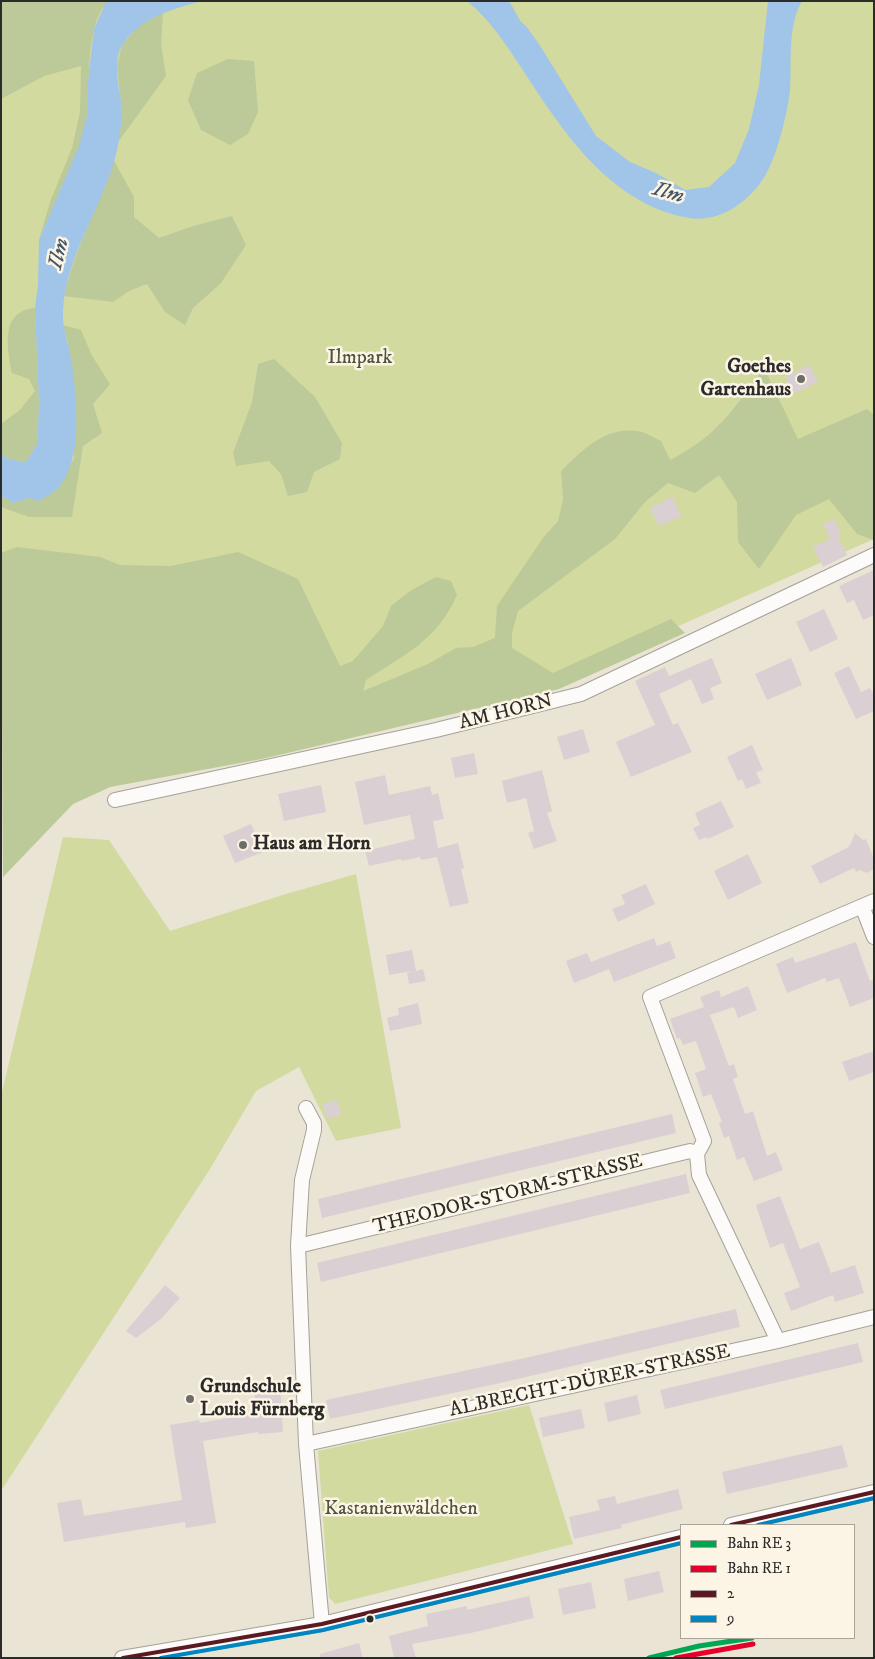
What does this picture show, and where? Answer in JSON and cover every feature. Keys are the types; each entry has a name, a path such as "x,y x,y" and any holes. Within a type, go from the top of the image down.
{"street":[{"name":"AM HORN","path":"114,800 454,726 581,694 874,555"},
{"path":"778,1341 699,1176 697,1154 704,1141 650,997 868,903 874,937"},
{"path":"306,1108 314,1124 314,1130 301,1188 298,1246 306,1444 322,1624"},
{"name":"THEODOR-STORM-STRASSE","path":"298,1246 690,1151 697,1154"},
{"name":"ALBRECHT-DÜRER-STRASSE","path":"306,1444 778,1341 874,1317"},
{"path":"735,1524 874,1492"},
{"path":"122,1658 322,1624 680,1537"}],"green space":[{"name":"Ilmpark","path":"1,1 874,1 874,539 557,680 110,787 73,804 3,877"},
{"path":"1,1 109,1 101,10 92,38 87,116 80,146 39,240 50,202 72,148 80,112 81,66 44,76 1,99"},
{"path":"163,12 161,44 166,76 118,142 122,113 117,66 122,45 138,26"},
{"path":"228,59 254,61 258,112 248,134 230,145 201,130 188,100 197,73"},
{"path":"113,159 134,197 134,217 159,238 193,226 232,216 246,245 221,283 193,308 185,325 165,312 147,284 129,291 113,302 64,296 74,261"},
{"path":"35,308 39,404 37,444 26,462 8,459 1,454 1,424 20,410 35,391 29,379 12,373 8,332 16,316 24,311"},
{"path":"63,325 81,330 91,354 110,384 93,404 102,433 83,446 72,517 29,517 1,507 1,496 14,503 29,498 39,501 58,488 74,458 68,342"},
{"path":"274,359 315,397 342,443 340,459 314,472 307,492 288,496 281,474 269,461 236,466 233,453 252,402 258,364"},
{"path":"764,368 798,439 867,409 874,415 874,540 857,534 829,499 796,515 759,569 738,542 737,502 719,475 695,493 668,483 645,502 615,539 518,611 512,633 512,648 553,673 671,619 685,633 559,689 262,759 110,787 73,804 3,877 1,553 17,547 100,557 120,565 171,566 238,552 298,579 340,666 353,661 383,626 391,606 410,591 436,577 451,581 457,595 440,624 419,645 366,680 363,691 428,664 456,648 473,647 495,638 497,606 543,538 558,521 563,499 561,471 586,448 594,442 614,433 639,431 661,441 670,460 687,451 713,431 733,409"},
{"path":"63,837 109,840 170,931 356,874 401,1128 336,1141 299,1067 256,1091 210,1169 1,1491 1,1096"},
{"name":"Kastanienwäldchen","path":"529,1405 573,1544 335,1604 329,1597 318,1451"}],"water":[{"name":"Ilm","path":"109,1 201,1 168,11 148,21 130,35 119,52 117,69 122,114 119,140 106,184 71,268 63,312 76,404 75,442 72,460 67,475 54,492 39,501 29,498 14,503 1,496 1,454 8,459 26,462 37,444 39,404 35,308 38,284 39,240 79,146 87,116 88,81 94,29 105,4"},
{"name":"Ilm","path":"467,1 509,1 521,22 539,44 596,136 630,162 656,173 685,190 709,187 735,163 749,129 759,85 768,1 802,1 797,11 792,33 790,90 787,109 778,145 770,166 760,184 734,208 712,217 701,219 662,211 638,199 615,184 576,145 543,101 500,37 485,18"}],"building":[{"name":"Goethes Gartenhaus","path":"810,365 818,382 793,394 785,377"},
{"path":"672,497 681,516 659,526 650,508"},
{"path":"834,519 841,534 830,538 823,524"},
{"path":"837,535 847,555 823,567 813,547"},
{"path":"874,570 874,615 863,620 854,600 847,603 839,586"},
{"path":"824,609 838,639 810,652 796,622"},
{"path":"712,658 722,683 710,688 714,699 702,704 691,679 659,694 673,725 678,723 692,752 631,777 616,742 655,725 635,681 665,667 669,676"},
{"path":"791,658 802,685 767,700 755,674"},
{"path":"849,666 861,692 870,688 874,695 874,711 856,719 834,673"},
{"path":"583,729 590,752 564,760 557,737"},
{"path":"752,745 763,770 756,772 761,783 746,789 742,779 738,781 727,757"},
{"path":"474,753 478,774 455,778 451,758"},
{"path":"542,770 552,811 547,813 557,841 534,849 528,833 534,831 526,798 507,803 502,781"},
{"path":"385,775 389,795 430,786 432,795 438,793 444,819 433,821 438,848 458,843 464,868 461,869 469,903 450,907 437,857 421,860 420,857 401,861 401,859 369,866 365,851 415,839 410,815 364,825 355,782"},
{"path":"321,785 326,812 284,821 278,794"},
{"path":"721,801 734,827 708,839 706,837 699,840 693,828 700,825 695,813"},
{"name":"Haus am Horn","path":"251,824 263,852 235,863 223,836"},
{"path":"855,833 863,840 866,839 874,859 874,869 867,873 860,870 856,872 854,868 820,884 811,866 847,848"},
{"path":"748,854 762,883 728,900 714,871"},
{"path":"646,884 655,904 618,922 612,909 625,904 621,895"},
{"path":"654,938 657,946 670,941 676,958 614,982 609,969 574,983 566,961 587,953 591,962"},
{"path":"856,942 870,981 874,979 874,998 850,1007 839,978 827,982 825,978 787,993 776,964 793,957 795,963"},
{"path":"412,950 416,971 423,969 426,981 409,984 407,973 412,971 389,975 386,955"},
{"path":"748,986 757,1010 738,1018 734,1007 710,1015 729,1066 734,1064 738,1077 733,1079 745,1114 753,1111 767,1156 776,1152 783,1170 754,1181 744,1157 737,1160 729,1136 724,1138 719,1123 722,1122 711,1094 703,1097 695,1073 706,1069 696,1041 683,1045 680,1038 677,1039 670,1019 704,1007 700,997 719,990 721,997"},
{"path":"418,1003 422,1024 390,1031 387,1018 399,1015 398,1008"},
{"path":"874,1051 874,1072 849,1081 842,1062"},
{"path":"337,1100 341,1115 327,1119 323,1104"},
{"path":"672,1114 676,1133 322,1218 318,1199"},
{"path":"686,1174 690,1193 321,1282 317,1263"},
{"path":"780,1196 800,1249 819,1242 831,1273 855,1265 864,1293 835,1302 833,1295 791,1311 784,1293 800,1287 783,1243 770,1248 756,1205"},
{"path":"165,1285 180,1298 161,1319 136,1338 126,1331"},
{"path":"736,1309 740,1327 496,1384 330,1419 326,1400 525,1358"},
{"path":"858,1343 863,1362 665,1409 660,1390"},
{"path":"280,1383 283,1432 258,1434 258,1432 203,1441 216,1523 186,1528 185,1522 64,1542 57,1503 81,1499 84,1516 182,1500 170,1425 199,1420 200,1423 256,1413 254,1385"},
{"path":"637,1395 641,1414 608,1422 604,1403"},
{"path":"581,1409 585,1428 543,1437 539,1418"},
{"path":"842,1445 848,1467 727,1494 722,1472"},
{"path":"678,1489 683,1509 621,1525 622,1528 574,1539 569,1517 600,1510 597,1500 615,1496 617,1504"},
{"path":"659,1571 664,1592 628,1601 624,1579"},
{"path":"591,1582 596,1608 563,1615 558,1589"},
{"path":"529,1596 534,1618 471,1633 412,1644 416,1658 394,1658 389,1636 428,1626 426,1614 467,1606 467,1610"},
{"path":"359,1643 363,1658 320,1658 320,1654"}],"transit line":[{"name":"2","path":"735,1524 874,1492"},
{"name":"9","path":"762,1524 874,1498"},
{"name":"2","path":"123,1658 322,1624 680,1537"},
{"name":"9","path":"161,1658 323,1630 680,1543"},
{"path":"649,1658 699,1646 745,1639"},
{"path":"676,1658 753,1644"}],"place":[{"name":"Goethes Gartenhaus","path":"801,379"},
{"name":"Haus am Horn","path":"243,845"},
{"name":"Grundschule Louis Fürnberg","path":"190,1399"}]}
